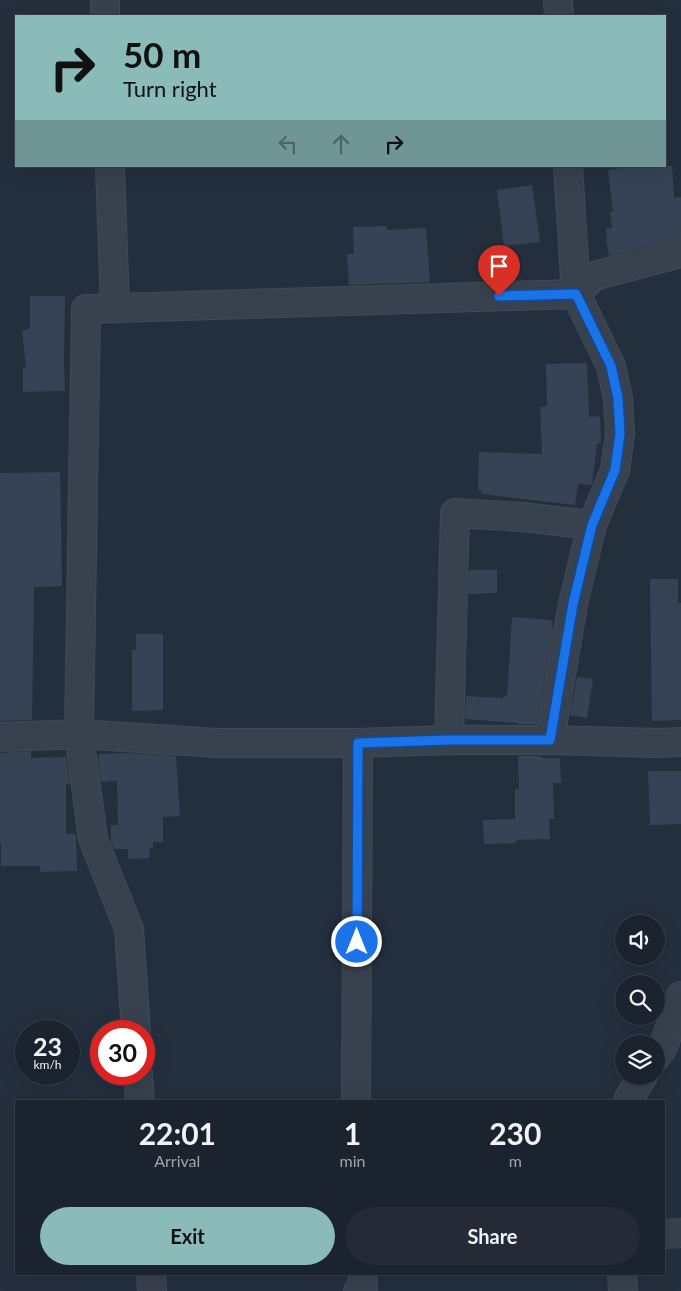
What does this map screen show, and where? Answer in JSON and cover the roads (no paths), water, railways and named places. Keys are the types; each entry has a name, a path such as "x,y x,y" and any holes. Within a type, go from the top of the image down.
{"street":[{"path":"105,0 105,15"},
{"path":"558,0 559,15"},
{"path":"110,167 114,308"},
{"path":"550,740 573,604 592,525 615,470 620,434 618,398 611,366 576,294 568,167"},
{"path":"135,1020 129,930 92,839 79,734 86,309 576,294 594,276 681,254"},
{"path":"448,740 455,513 522,517 592,525"},
{"path":"0,737 79,734 216,743 358,743 448,740 681,742"},
{"path":"356,1100 358,743"},
{"path":"665,1042 681,996"},
{"path":"139,1085 140,1100"},
{"path":"628,1100 638,1085"},
{"path":"665,1234 681,1233"},
{"path":"151,1275 152,1291"},
{"path":"358,1291 363,1288 362,1275"},
{"path":"622,1275 623,1291"}]}
